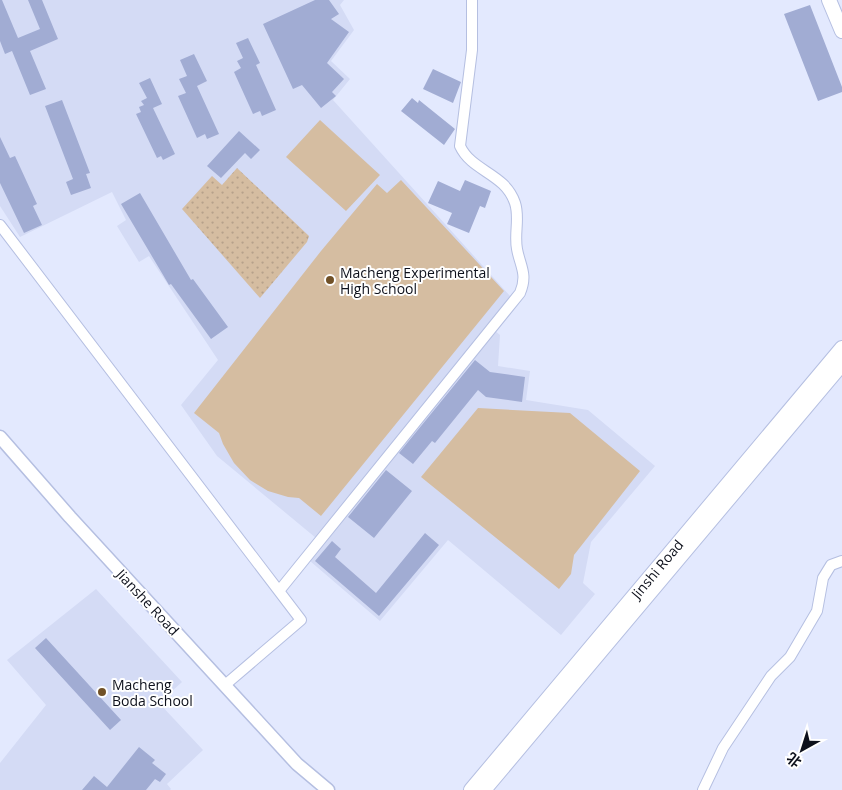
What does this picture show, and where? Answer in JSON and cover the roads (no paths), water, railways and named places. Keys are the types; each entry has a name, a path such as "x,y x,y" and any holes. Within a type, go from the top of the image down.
{"main road":[{"path":"829,0 842,31"},
{"name":"Jinshi Road","path":"471,790 842,348"},
{"name":"Jinshi Road","path":"484,790 842,364"}],"street":[{"path":"279,591 520,293 522,287 524,272 516,247 517,215 512,195 502,182 467,158 460,146 472,50 472,0"},
{"path":"0,224 301,620 225,685"},
{"name":"Jianshe Road","path":"1,440 297,764 315,790"},
{"path":"703,790 728,739 771,676 790,657 817,610 823,578 831,565 842,561"},
{"name":"Jianshe Road","path":"297,764 328,790"}],"place":[{"name":"Macheng Experimental High School","path":"330,280"},
{"name":"Macheng Boda School","path":"102,692"}]}
